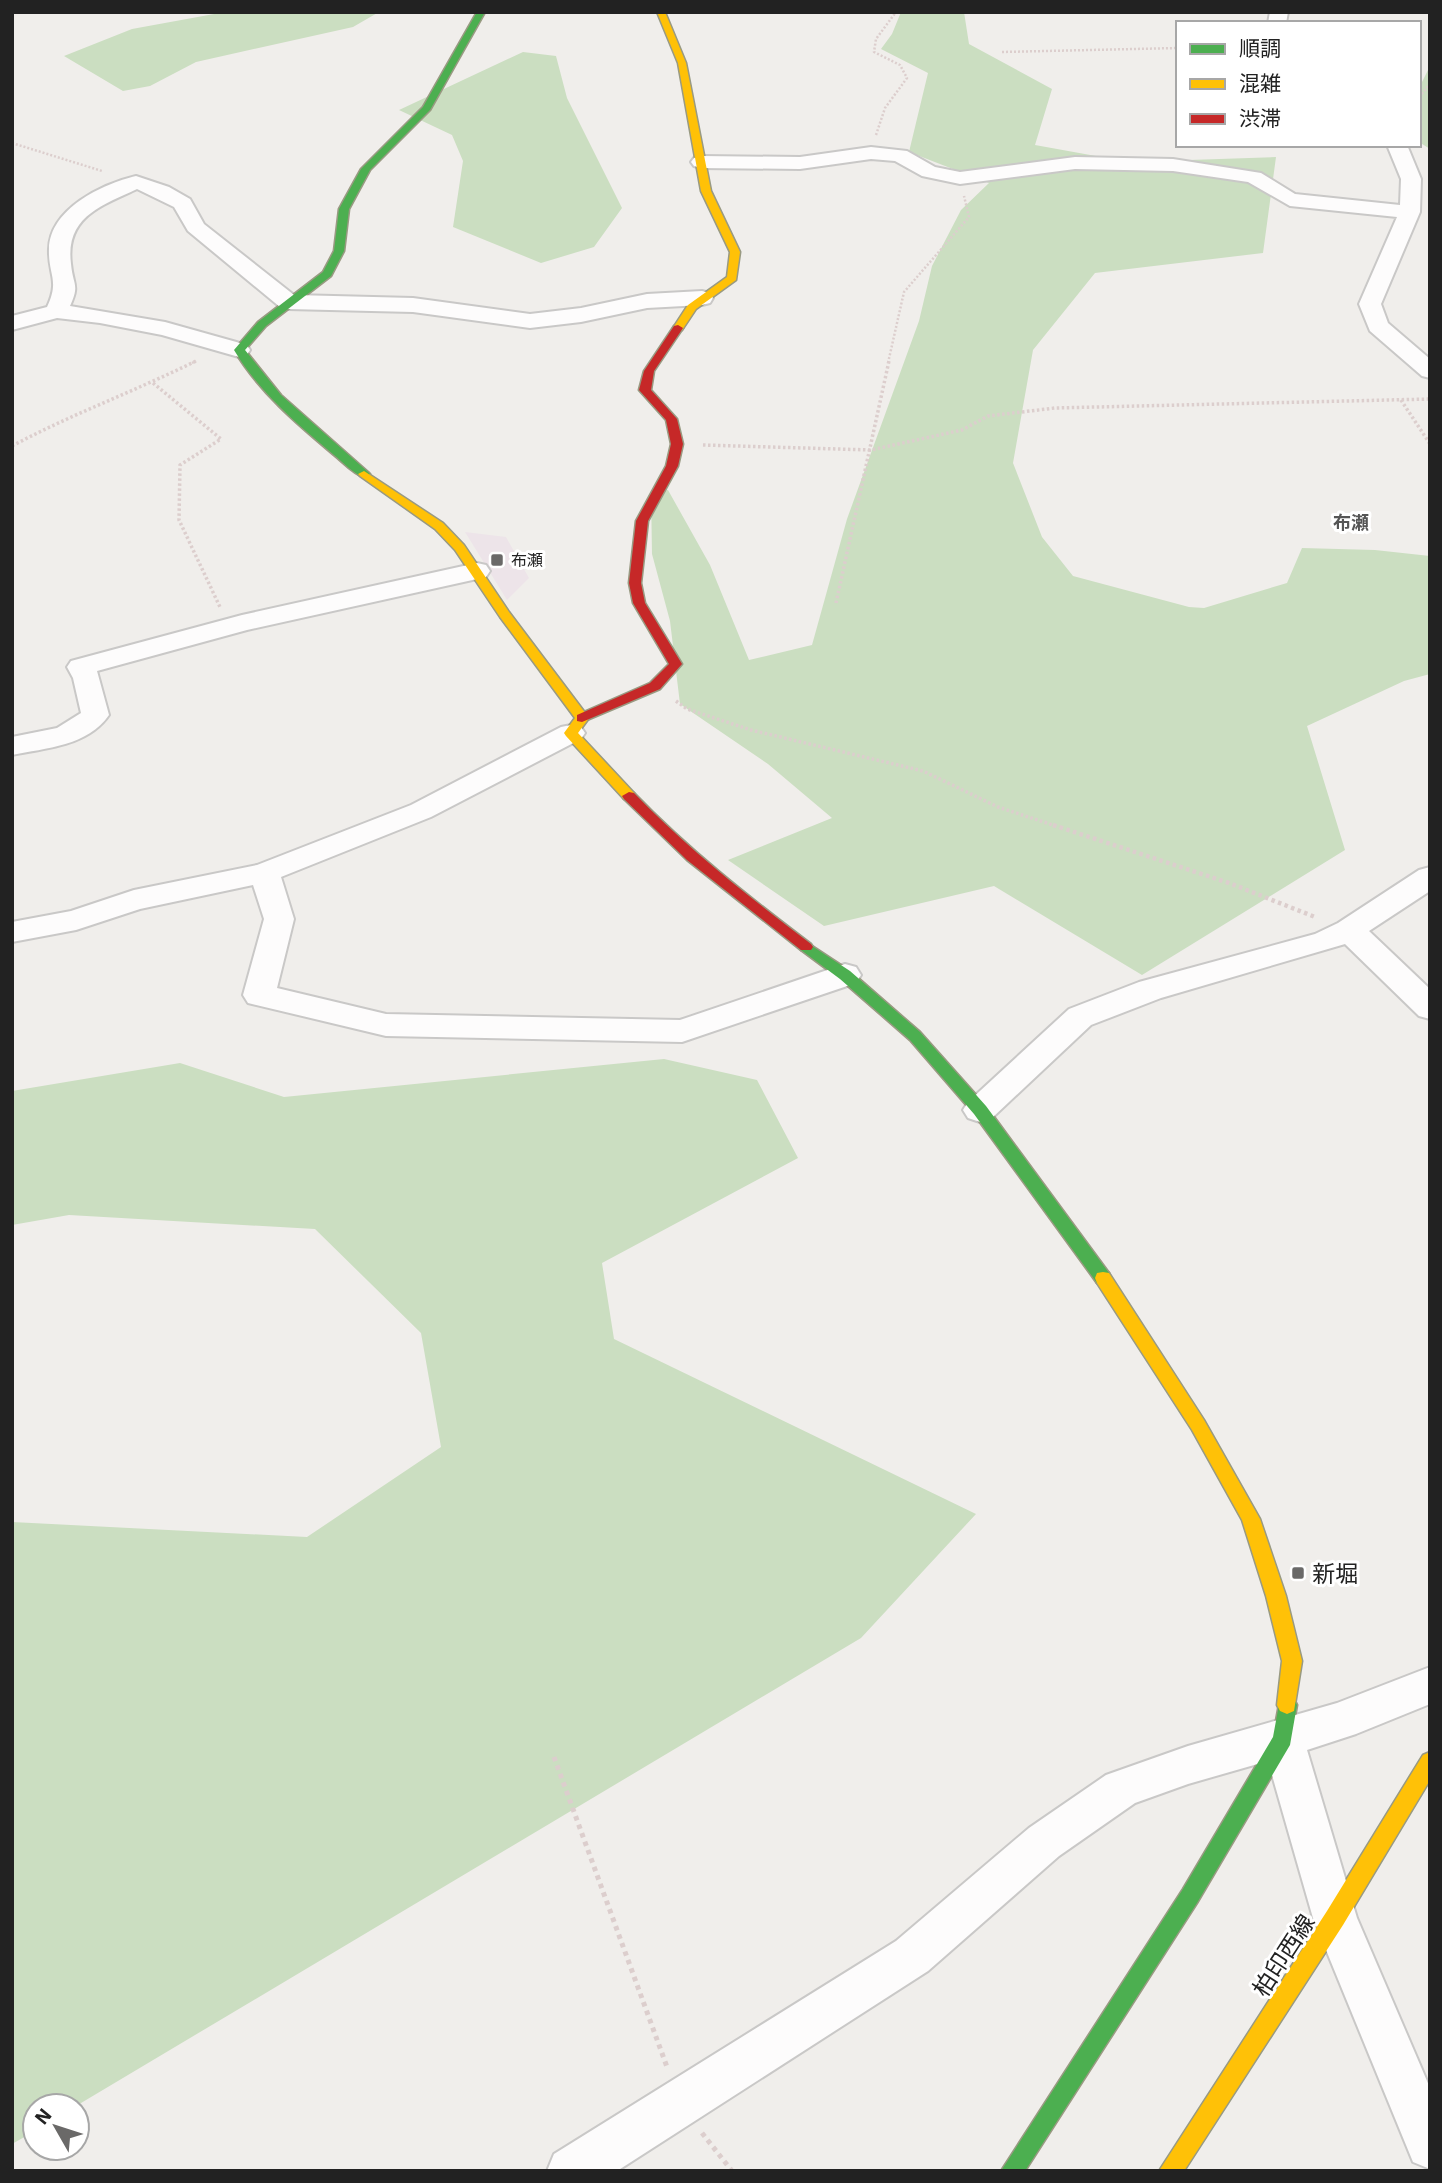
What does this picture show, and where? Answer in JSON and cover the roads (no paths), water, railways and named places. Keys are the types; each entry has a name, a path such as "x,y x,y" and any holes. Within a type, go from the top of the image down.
{"street":[{"path":"230,348 327,274 339,251 344,209 366,169 427,108 481,12"},
{"path":"12,932 76,920 134,900 264,873 421,811 655,686 676,664 639,603 635,583 642,521 672,466 677,444 671,419 645,390 649,371 692,307 732,278 735,252 706,191 682,63 661,12"},
{"path":"1398,147 1411,179 1410,212 1370,304 1378,326 1430,371"},
{"path":"701,162 800,163 871,153 900,155 929,172 960,178 1075,163 1173,165 1254,177 1290,200 1410,212"},
{"path":"56,311 66,290 62,276 60,237 77,210 136,182 162,191 183,203 195,227 288,302 413,305 530,321 581,315 647,301 702,298"},
{"path":"12,323 56,311 100,316 165,329 230,348 266,386 363,473 439,526 460,548 577,726 645,813 688,855 740,898 845,975 915,1036 981,1110 1104,1279 1198,1425 1251,1519 1276,1596 1292,1661 1283,1739 1335,1918 1430,2145"},
{"path":"12,746 56,738 83,728 95,715 87,678 81,667 229,626 477,571"},
{"path":"264,873 279,919 259,995 386,1025 682,1031 845,975"},
{"path":"981,1110 1080,1017 1150,990 1326,941 1349,930 1430,877"},
{"path":"1349,930 1430,1008"},
{"path":"571,2171 912,1956 1044,1842 1121,1789 1188,1765 1340,1721 1430,1685"},
{"path":"1012,2171 1190,1896 1283,1739"},
{"name":"柏印西線","path":"1170,2171 1335,1918 1430,1761"}],"place":[{"name":"布瀬","path":"497,560"},
{"name":"新堀","path":"1298,1573"}],"district":[{"name":"布瀬","path":"1351,522"}]}
